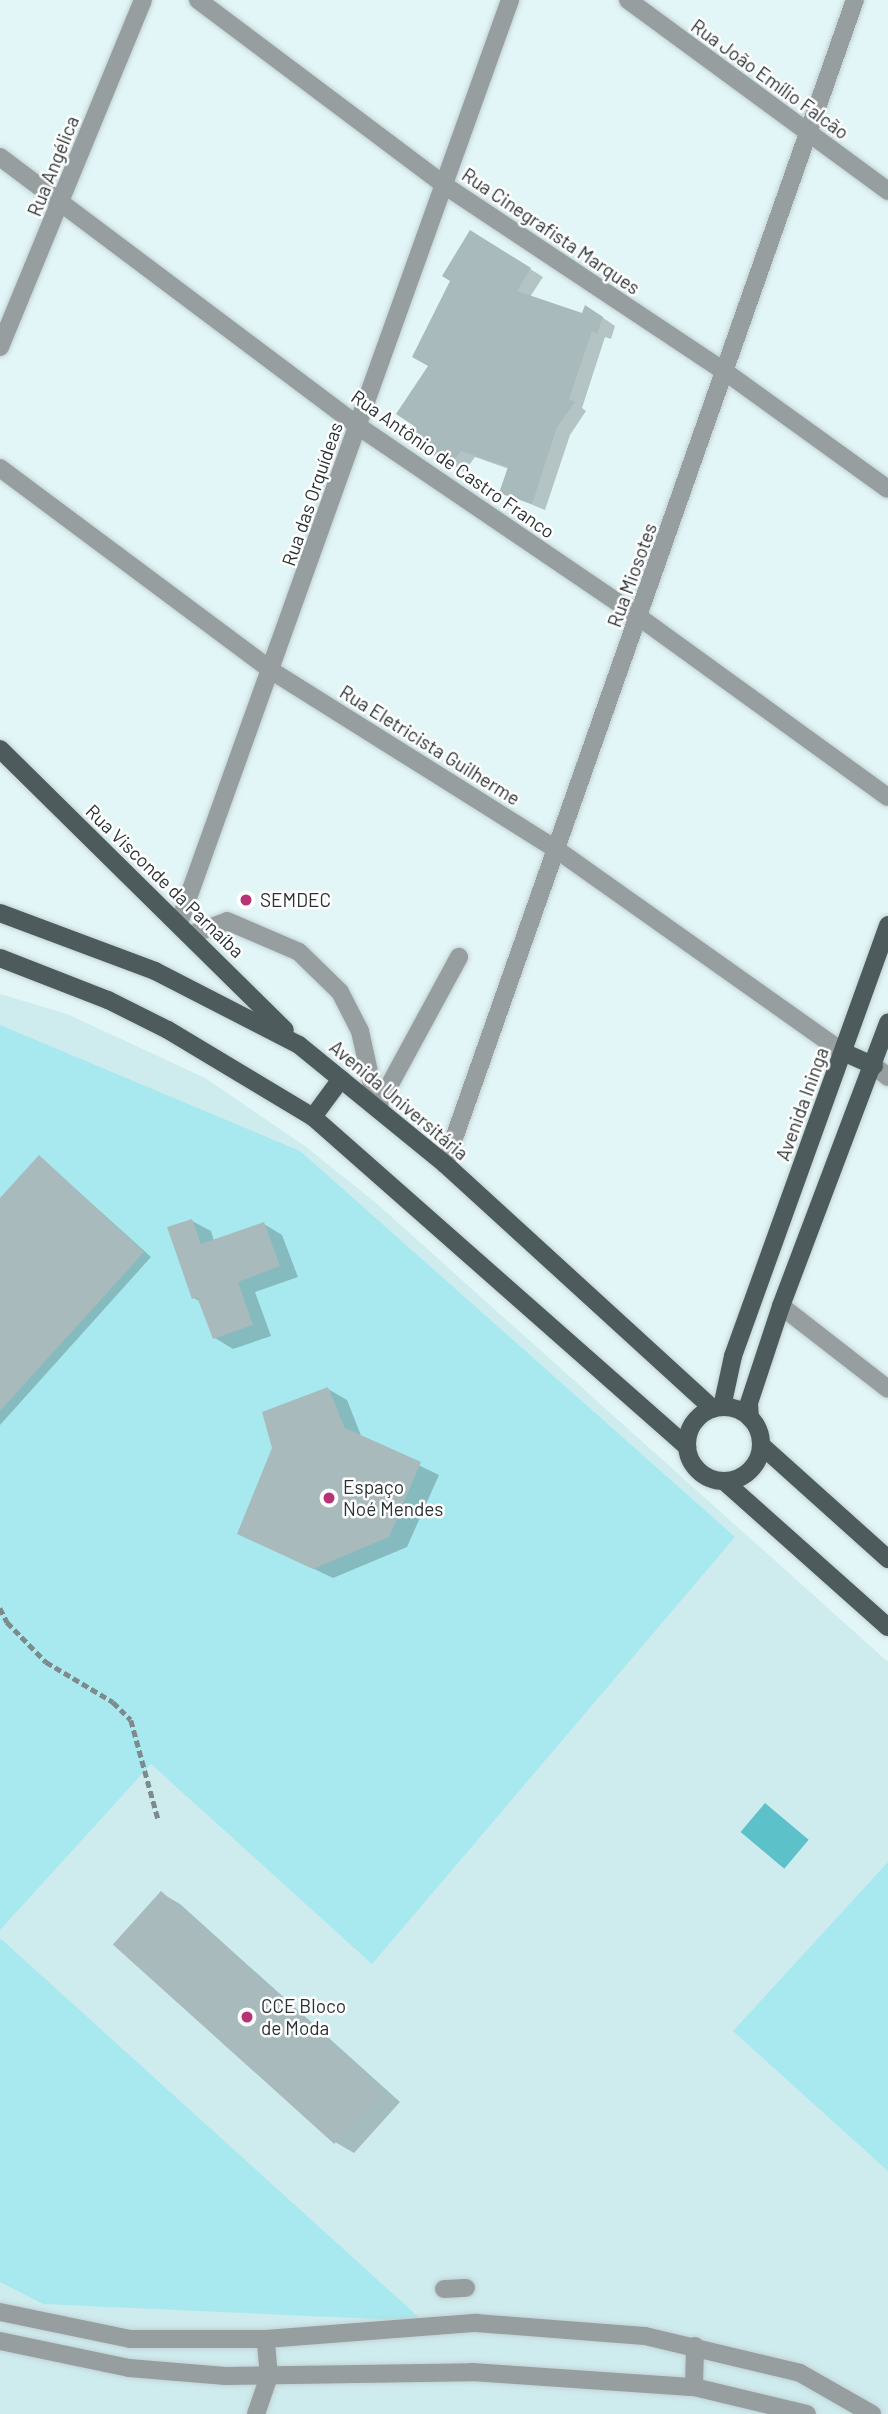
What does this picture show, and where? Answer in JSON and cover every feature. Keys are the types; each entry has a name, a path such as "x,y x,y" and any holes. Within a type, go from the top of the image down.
{"main road":[{"name":"Rua Visconde da Parnaíba","path":"2,756 186,928 299,1045"},
{"name":"Avenida Universitária","path":"0,913 155,971 299,1045 445,1164 717,1408"},
{"name":"Avenida Ininga","path":"717,1408 733,1356 888,925"},
{"path":"0,958 108,999 168,1030 313,1117 687,1447 695,1468 724,1482 888,1627"},
{"path":"888,1023 881,1072 781,1307 749,1403 750,1418 761,1445 888,1559"},
{"path":"843,1052 881,1072"},
{"path":"313,1117 341,1079"},
{"path":"756,1296 781,1307"},
{"path":"687,1447 693,1423 717,1408 750,1418"},
{"path":"724,1482 746,1474 761,1445"}],"street":[{"name":"Rua Angélica","path":"0,347 143,0"},
{"name":"Rua Cinegrafista Marques","path":"198,0 447,187 727,373 888,489"},
{"name":"Rua das Orquídeas","path":"186,928 272,671 358,426 447,187 510,0"},
{"name":"Rua João Emílio Falcão","path":"628,0 888,191"},
{"name":"Rua Miosotes","path":"445,1164 811,135 855,0"},
{"name":"Rua Antônio de Castro Franco","path":"0,158 358,426 639,617 888,797"},
{"name":"Rua Eletricista Guilherme","path":"0,468 272,671 556,849 843,1052"},
{"path":"186,928 227,921 299,952 340,992 360,1031 377,1108"},
{"path":"377,1108 459,957"},
{"path":"781,1307 888,1389"},
{"path":"444,2289 467,2288"},
{"path":"0,2312 130,2339 266,2339 476,2323 645,2336 800,2373 872,2414"},
{"path":"256,2414 269,2377 266,2339"},
{"path":"0,2341 129,2368 269,2377 472,2372 694,2387 807,2414"},
{"path":"694,2387 695,2346"}],"path":[{"path":"0,1608 7,1622 46,1662 113,1702 131,1720 158,1819"}],"shaded area":[{"path":"0,994 67,1014 205,1078 306,1147 376,1203 888,1662 888,2414 0,2414"},
{"path":"0,1025 300,1151 735,1537 372,1964 151,1764 0,1930"},
{"path":"765,1803 809,1840 784,1869 741,1832"},
{"path":"888,1862 888,2171 733,2031"},
{"path":"0,1938 423,2321 43,2304 0,2282"}],"building":[{"path":"470,230 531,268 517,291 582,313 585,305 603,317 597,334 592,331 569,399 575,402 557,427 532,504 499,493 508,467 461,451 450,466 407,437 414,426 396,414 428,366 412,357 450,281 442,276"},
{"path":"39,1155 144,1252 0,1411 0,1198"},
{"path":"192,1219 201,1244 264,1222 280,1266 238,1282 253,1325 213,1339 197,1297 192,1299 167,1227"},
{"name":"Espaço Noé Mendes","path":"328,1387 345,1428 421,1462 389,1537 313,1569 237,1534 272,1448 262,1412"},
{"name":"CCE Bloco de Moda","path":"161,1891 382,2090 334,2144 113,1945"}],"place":[{"name":"SEMDEC","path":"246,900"},
{"name":"Espaço Noé Mendes","path":"329,1498"},
{"name":"CCE Bloco de Moda","path":"247,2017"}]}
